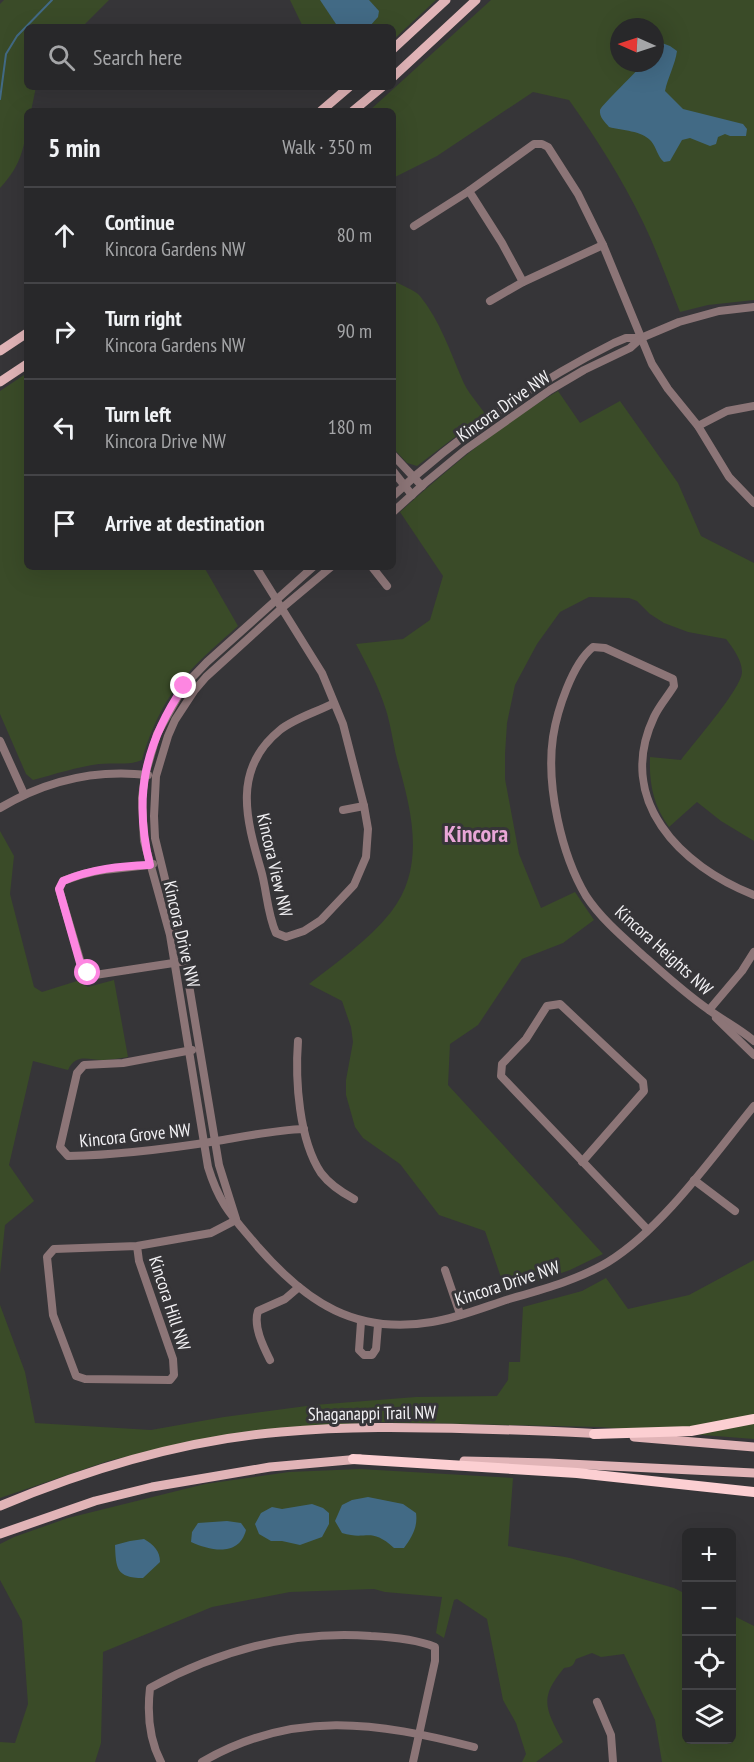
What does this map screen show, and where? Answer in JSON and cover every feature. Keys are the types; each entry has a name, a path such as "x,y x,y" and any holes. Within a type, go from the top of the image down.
{"highway":[{"path":"594,1434 692,1431 754,1419"},
{"path":"353,1459 577,1473 754,1492"}],"main road":[{"path":"396,46 446,0"},
{"path":"396,74 476,0"},
{"path":"324,108 345,90"},
{"path":"357,108 378,90"},
{"path":"0,351 24,335"},
{"path":"0,382 24,366"},
{"name":"Shaganappi Trail NW","path":"0,1506 45,1487 114,1466 217,1441 280,1432 402,1427 594,1434 754,1447"},
{"path":"0,1534 95,1501 152,1487 270,1467 353,1459 548,1463 754,1473"}],"street":[{"path":"414,226 469,191 534,144 548,147 578,194 603,244 652,364 668,389 698,426 729,477 754,503"},
{"path":"469,191 502,243 523,282"},
{"path":"490,301 523,282 603,244"},
{"name":"Kincora Drive NW","path":"396,509 465,450 550,390 630,348 641,338 695,317 719,311 754,307"},
{"name":"Kincora Drive NW","path":"396,492 482,424 564,369 626,338 641,338"},
{"path":"698,426 727,411 754,406"},
{"path":"396,458 422,486"},
{"path":"396,475 412,495"},
{"name":"Kincora View NW","path":"258,570 322,673 343,724 368,829 368,848 363,867 354,885 321,920 290,937 282,936 276,933 271,919 263,877 246,818 246,795 254,763 260,752 281,729 334,703"},
{"name":"Kincora Drive NW","path":"310,570 276,599 184,686 157,734 145,775 142,821 150,865 170,935 204,1142 214,1185 227,1211 270,1260 299,1287 326,1307 361,1322 378,1325 434,1322 579,1276 608,1262 647,1229 694,1180 754,1106"},
{"name":"Kincora Drive NW","path":"236,1221 219,1165 185,961 155,838 156,776 175,720 194,691 206,677 282,608 327,570"},
{"path":"374,570 387,586"},
{"name":"Kincora Heights NW","path":"754,895 738,889 693,860 664,832 652,810 644,788 642,762 654,716 674,686 673,679 604,648 593,647 571,681 560,709 551,757 552,785 557,816 580,885 597,909 621,935 709,1010 737,1041 754,1055"},
{"path":"0,741 24,794"},
{"path":"0,808 24,794 96,774 122,772 156,776"},
{"path":"343,810 364,806"},
{"path":"160,862 80,874 63,881 59,889 82,970 95,975 185,961"},
{"name":"Kincora Heights NW","path":"709,1010 742,971 754,952"},
{"path":"582,1162 644,1091 643,1082 560,1004 555,1003 547,1006 526,1039 502,1064 501,1076 582,1162 647,1229"},
{"name":"Kincora Heights NW","path":"709,1010 743,1031 754,1041"},
{"path":"298,1041 297,1075 304,1129 309,1148 321,1172 338,1190 354,1199"},
{"name":"Kincora Grove NW","path":"200,1049 123,1063 84,1065 77,1073 60,1147 68,1156 105,1155 204,1142"},
{"path":"204,1142 279,1130 304,1129"},
{"path":"694,1180 735,1211"},
{"name":"Kincora Hill NW","path":"137,1246 139,1262 173,1359 174,1375 170,1380 85,1379 76,1376 53,1315 47,1257 54,1249 137,1246 211,1233 236,1221"},
{"path":"445,1270 460,1314"},
{"path":"270,1360 263,1346 256,1318 258,1311 285,1299 299,1287"},
{"path":"361,1322 359,1350 364,1355 372,1355 376,1349 378,1325"},
{"path":"161,1762 150,1731 148,1713 150,1688 181,1672 232,1652 269,1642 307,1636 343,1635 379,1636 426,1643 435,1647 435,1661 413,1762"},
{"path":"597,1701 611,1735 613,1762"},
{"path":"202,1762 224,1750 257,1737 309,1726 362,1725 419,1733 474,1747"}],"green space":[{"path":"4,0 109,0 85,24 24,24 24,90 35,90 32,108 24,108 22,152 14,171 0,188 0,4"},
{"path":"290,0 436,0 396,37 396,24 302,24"},
{"path":"491,0 754,0 754,300 708,305 680,312 635,206 589,129 569,100 533,92 437,156 396,176 396,108 372,108 392,90 396,90 396,86"},
{"path":"396,282 420,296 427,306 444,336 464,384 485,414 417,466 407,463 396,451"},
{"path":"24,375 24,570 206,570 238,626 204,656 178,685 158,717 142,760 132,763 91,765 33,780 26,774 0,714 0,391"},
{"path":"558,391 580,423 620,401 678,483 701,536 754,563 754,841 721,821 697,802 669,827 659,810 651,785 650,757 681,760 726,703 740,680 742,672 740,663 726,639 688,632 664,623 650,614 637,601 629,598 589,597 560,612 537,644 515,685 507,723 505,779 519,854 541,908 575,892 594,920 563,943 522,959 478,1025 450,1044 448,1085 603,1254 570,1270 506,1292 485,1231 439,1215 400,1164 363,1138 355,1127 346,1095 346,1080 353,1042 351,1027 342,1001 309,984 373,932 391,912 409,876 413,837 407,798 383,701 356,644 403,639 430,620 443,576 400,512 476,447"},
{"path":"0,831 14,856 10,894 34,987 42,992 77,981 88,987 114,980 128,1057 105,1060 79,1059 68,1070 33,1061 9,1165 34,1201 5,1225 0,1274"},
{"path":"754,1260 754,1439 600,1427 379,1422 312,1426 154,1450 108,1461 0,1498 0,1305 25,1372 35,1423 151,1430 314,1405 416,1397 497,1396 508,1380 509,1362 520,1362 523,1307 582,1291 606,1278 628,1309 689,1295"},
{"path":"360,1469 513,1478 508,1546 570,1558 682,1592 682,1744 736,1744 736,1617 754,1626 754,1762 662,1762 655,1720 624,1654 601,1657 592,1653 576,1659 572,1666 564,1668 550,1688 547,1704 552,1721 563,1742 536,1762 522,1762 526,1754 516,1723 503,1700 487,1619 457,1599 454,1600 444,1638 436,1633 442,1597 374,1589 290,1592 212,1607 103,1652 101,1743 95,1762 0,1762 0,1742 15,1743 28,1704 22,1621 0,1580 0,1544 68,1518 205,1484 289,1472"}],"water":[{"path":"320,0 369,0 379,11 378,17 372,24 336,24"},
{"path":"664,44 677,51 665,91 683,109 743,124 747,129 746,136 725,134 718,137 716,144 710,146 690,138 682,140 670,161 664,162 647,137 609,127 600,113 606,102 635,72 664,72"},
{"path":"368,1497 403,1504 416,1513 414,1532 404,1548 394,1548 386,1541 374,1536 342,1533 335,1521 342,1505 352,1500"},
{"path":"312,1504 329,1513 329,1524 322,1537 300,1545 271,1541 259,1534 255,1524 261,1513 272,1507 282,1509"},
{"path":"227,1521 241,1523 246,1530 237,1545 223,1550 207,1548 191,1542 192,1532 198,1523"},
{"path":"144,1539 156,1549 160,1562 143,1578 123,1574 117,1566 115,1545"}],"waterway":[{"path":"29,24 52,0"},
{"path":"0,99 6,54 24,29"}],"district":[{"name":"Kincora","path":"476,833"}],"route":[{"path":"88,973 82,970 72,928 59,889 63,881 80,874 96,870 150,865 142,821 145,775 157,734 184,686"}]}
